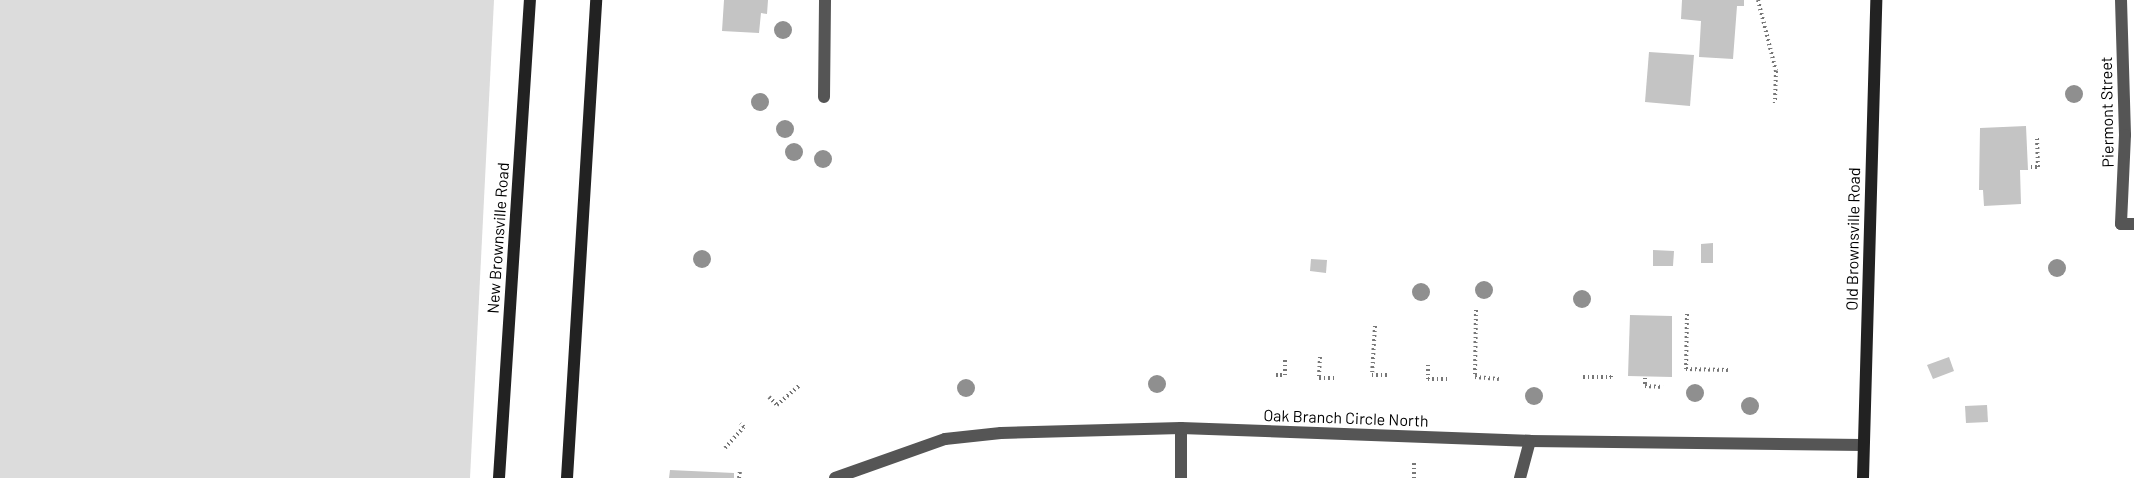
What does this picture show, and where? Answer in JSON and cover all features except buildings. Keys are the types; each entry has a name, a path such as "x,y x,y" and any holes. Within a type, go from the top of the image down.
{"main road":[{"name":"New Brownsville Road","path":"499,478 530,0"},
{"path":"567,478 596,0"},
{"name":"Old Brownsville Road","path":"1863,478 1876,0"}],"street":[{"path":"824,97 825,0"},
{"name":"Piermont Street","path":"2121,0 2125,135 2121,224 2134,224"},
{"path":"1181,428 1181,478"},
{"name":"Oak Branch Circle North","path":"835,478 945,439 1181,428 1530,441 1863,445"},
{"path":"1520,478 1530,441"}],"path":[{"path":"1758,0 1776,71 1775,103"},
{"path":"2031,167 2038,167 2037,138"},
{"path":"1476,310 1475,377 1499,378"},
{"path":"1687,314 1686,369 1728,370"},
{"path":"1376,326 1371,375 1387,375"},
{"path":"1320,357 1319,378 1337,378"},
{"path":"1276,375 1285,375 1285,360"},
{"path":"1428,365 1428,379 1447,379"},
{"path":"1583,377 1611,377 1611,373"},
{"path":"1645,378 1645,386 1663,387"},
{"path":"768,397 777,405 800,385"},
{"path":"725,448 744,427 740,424"},
{"path":"1414,463 1414,478"},
{"path":"739,478 740,471"}],"shaded area":[{"path":"0,0 494,0 470,478 0,478"}]}
